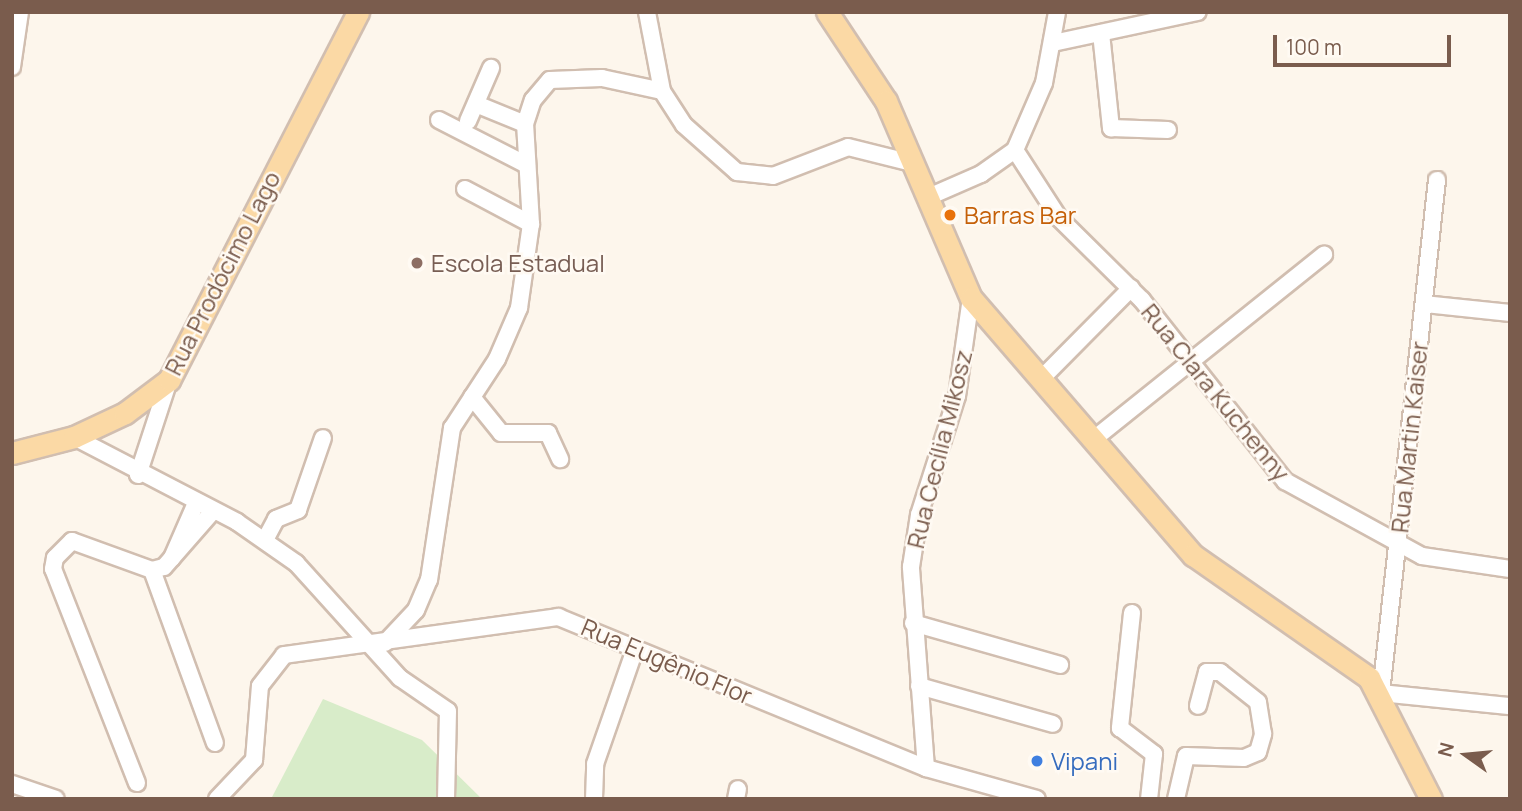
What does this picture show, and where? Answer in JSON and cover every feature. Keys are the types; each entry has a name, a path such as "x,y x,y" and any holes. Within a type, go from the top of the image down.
{"main road":[{"name":"Rua Prodócimo Lago","path":"12,453 74,437 170,380 358,12"},
{"path":"827,12 874,78 971,298 1209,569 1353,666 1381,693 1431,799"}],"street":[{"path":"12,67 20,12"},
{"path":"647,12 662,91 684,125 737,172 773,176 848,148 912,163"},
{"path":"926,198 981,174 1015,150 1038,103 1053,43 1057,12"},
{"path":"1053,43 1198,12"},
{"path":"1101,33 1111,128 1168,130"},
{"path":"468,121 491,68"},
{"path":"379,644 416,610 429,580 452,428 472,397 519,308 531,224 525,124 533,100 560,78 602,78 662,91"},
{"path":"476,104 525,124"},
{"path":"439,120 527,165"},
{"name":"Rua Clara Kuchenny","path":"1015,150 1059,218 1130,288 1285,481 1397,545 1434,559 1510,569"},
{"name":"Rua Martin Kaiser","path":"1381,693 1437,180"},
{"path":"465,189 531,224"},
{"path":"1094,439 1324,256"},
{"path":"1041,379 1130,288"},
{"name":"Rua Cecília Mikosz","path":"926,768 913,623 915,530 957,396 971,298"},
{"path":"1424,304 1510,313"},
{"path":"138,475 170,380"},
{"path":"472,397 501,433 548,433 560,459"},
{"path":"74,437 138,475 213,511 264,540 296,564 379,644 400,678 448,711 446,799"},
{"path":"264,540 276,519 298,510 323,438"},
{"path":"187,536 196,503"},
{"path":"137,783 53,569 55,558 72,541 152,570 172,559 187,536 213,511"},
{"path":"152,570 215,743"},
{"path":"1132,614 1120,728 1154,754 1149,799"},
{"name":"Rua Eugênio Flor","path":"217,799 254,760 260,686 269,668 302,651 379,644 558,617 926,768 1037,799"},
{"path":"913,623 1060,665"},
{"path":"594,799 595,764 635,649"},
{"path":"1176,799 1186,756 1244,758 1258,752 1263,734 1258,702 1220,672 1207,672 1198,706"},
{"path":"919,685 1053,724"},
{"path":"1381,693 1510,706"},
{"path":"12,784 56,799"}],"green space":[{"path":"323,699 422,740 482,799 271,799"}],"place":[{"name":"Barras Bar","path":"950,215"},
{"name":"Escola Estadual","path":"417,263"},
{"name":"Vipani","path":"1037,761"}]}
